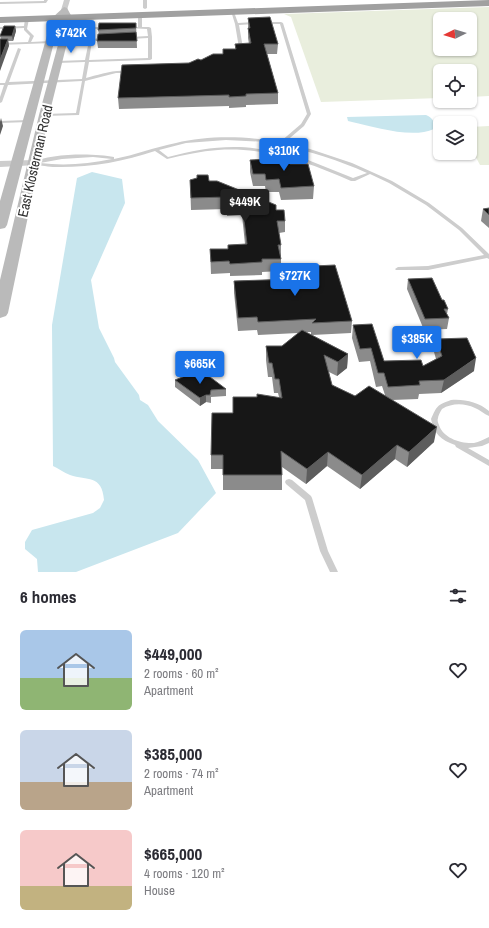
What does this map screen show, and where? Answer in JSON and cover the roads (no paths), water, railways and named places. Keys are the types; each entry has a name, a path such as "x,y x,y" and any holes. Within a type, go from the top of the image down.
{"highway":[{"path":"0,20 66,9 143,8 370,0"},
{"path":"318,9 335,5 452,0"},
{"path":"143,8 232,12 475,2 489,3"},
{"path":"0,20 26,23 56,18 66,9"}],"main road":[{"name":"East Klosterman Road","path":"0,313 44,116 58,62 66,9"},
{"name":"East Klosterman Road","path":"0,225 56,18"}],"street":[{"path":"0,164 34,163"}],"lane":[{"path":"0,3 45,2 46,0"},
{"path":"140,26 143,8"},
{"path":"232,12 241,48 235,50"},
{"path":"236,24 281,22 309,114 303,125 272,151"},
{"path":"26,23 25,30 32,36 30,43"},
{"path":"58,62 150,59 149,28 140,26 125,28"},
{"path":"107,37 82,40 83,31 109,28"},
{"path":"126,37 134,36 150,38"},
{"path":"44,116 78,114 91,38"},
{"path":"0,44 50,42"},
{"path":"0,102 18,49"},
{"path":"0,84 84,80 116,72 135,72"},
{"path":"0,122 28,121"},
{"path":"34,163 43,165 89,163 156,150 184,142 224,138 254,139 282,143 332,158 370,173 426,204 465,234 489,257"},
{"path":"156,150 167,158 196,150 220,147 272,151 317,165 353,180 370,173"},
{"path":"398,269 428,268 489,257"},
{"path":"489,414 481,408 464,402 452,402 442,406 436,412 434,423 439,432 447,439 489,463"},
{"path":"447,439 458,444 471,445 482,444 489,440"},
{"path":"290,482 308,498 324,551 334,572"}],"water":[{"path":"426,115 433,120 433,129 415,133 393,131 348,121 347,117"},
{"path":"92,172 122,179 125,203 91,280 99,328 115,362 139,395 140,400 148,405 158,421 198,460 216,493 178,533 76,572 38,572 37,559 25,549 25,542 32,530 93,513 100,508 104,500 103,492 97,482 70,475 53,466 52,325 77,178"}]}
